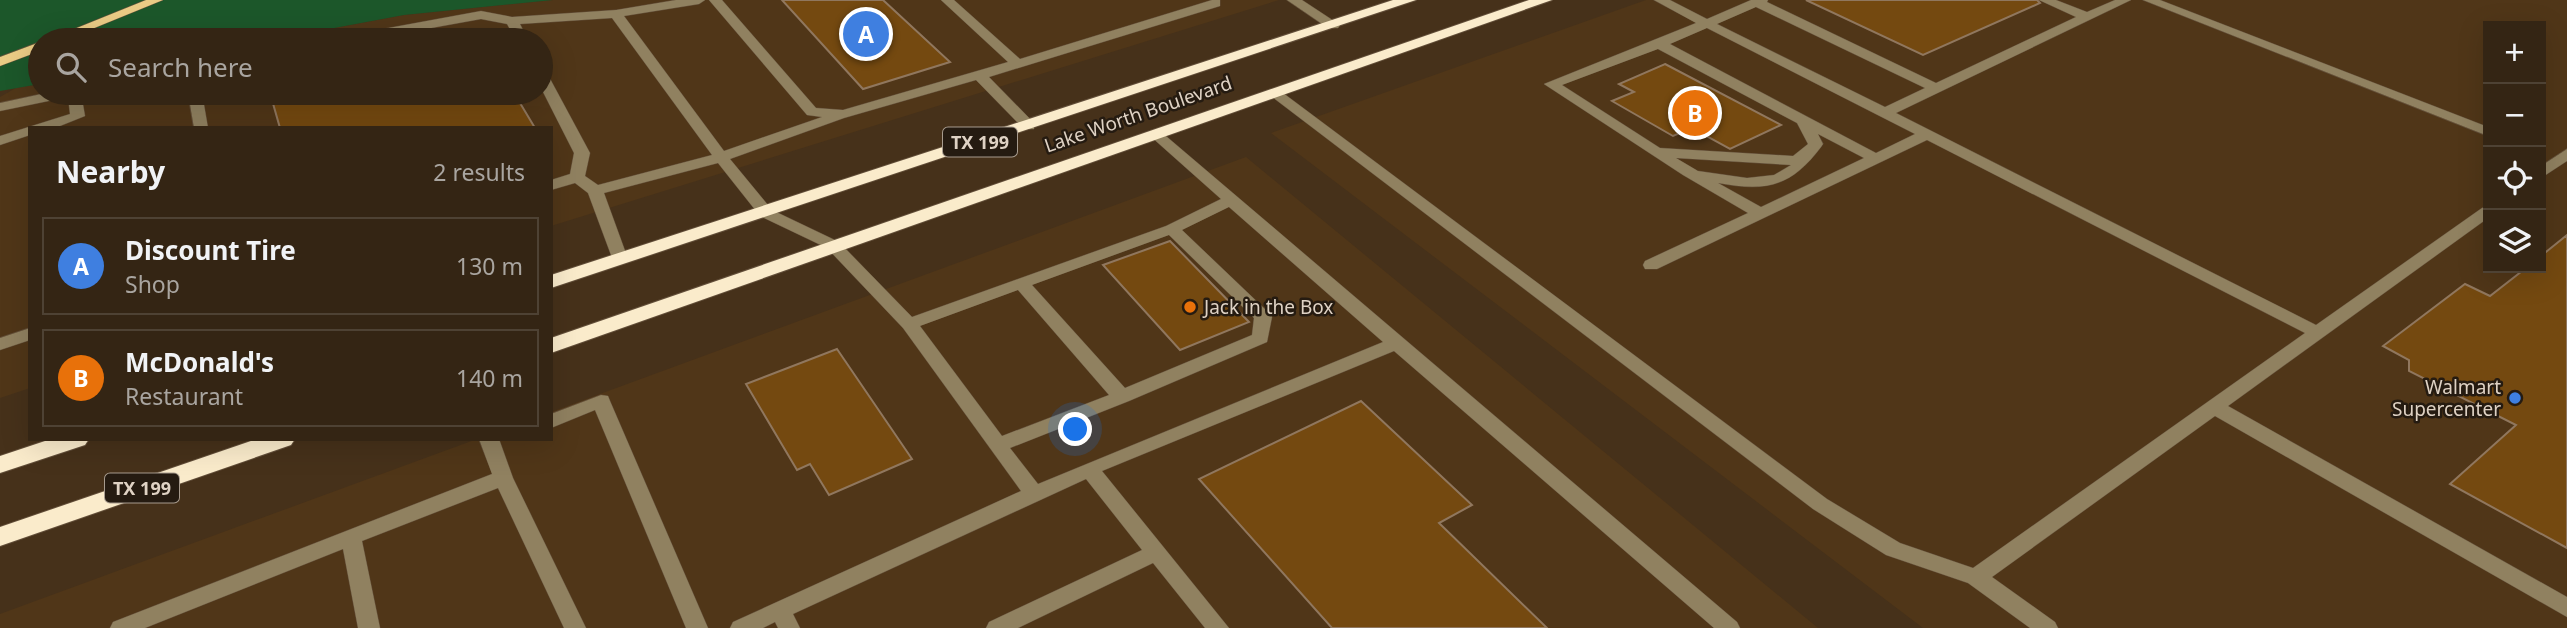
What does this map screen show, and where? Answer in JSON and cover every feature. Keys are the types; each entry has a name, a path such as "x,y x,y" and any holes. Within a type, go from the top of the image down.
{"highway":[{"name":"Lake Worth Boulevard","path":"553,281 1408,0"},
{"name":"Lake Worth Boulevard","path":"553,345 833,245 1541,1"},
{"path":"0,465 71,441"},
{"name":"TX 199","path":"0,537 277,441"}],"main road":[{"path":"85,28 157,0"},
{"path":"0,62 28,51"}],"lane":[{"path":"410,28 481,15 512,21 616,14 699,0"},
{"path":"715,0 812,113 844,114"},
{"path":"947,0 1018,64"},
{"path":"1293,0 1333,25"},
{"path":"1660,0 2318,333"},
{"path":"2045,0 2087,17"},
{"path":"1884,113 2125,0"},
{"path":"2148,0 2483,130"},
{"path":"596,191 720,157 844,114 1018,64 1218,1"},
{"path":"1762,214 1688,172 1551,84 1659,44 1759,1 1936,88"},
{"path":"616,14 720,157 766,213 833,245 909,324 1034,494"},
{"path":"512,21 516,28"},
{"path":"1659,44 1876,159"},
{"path":"979,75 1029,126"},
{"path":"1274,93 1820,504 1893,548 1976,577 2047,628"},
{"path":"553,98 582,153 577,177"},
{"path":"0,107 28,101"},
{"path":"197,105 201,126"},
{"path":"1803,119 1816,144"},
{"path":"53,126 81,122"},
{"path":"0,141 28,132"},
{"path":"1155,134 1729,628"},
{"path":"1651,265 1927,134"},
{"path":"1656,152 1796,162 1816,144"},
{"path":"1688,172 1750,183 1775,180 1792,173 1816,144"},
{"path":"2546,169 2563,157"},
{"path":"553,184 577,177"},
{"path":"577,177 596,191 620,259"},
{"path":"909,324 1172,229 1231,200"},
{"path":"1976,577 2483,215"},
{"path":"998,445 1122,397 1261,338 1263,317 1172,229"},
{"path":"1021,283 1122,397"},
{"path":"0,344 28,335"},
{"path":"741,628 785,619 1089,469 1396,343"},
{"path":"553,420 601,401 697,628"},
{"path":"2214,407 2567,608"},
{"path":"496,441 503,478 575,628"},
{"path":"1089,469 1218,628"},
{"path":"121,628 503,478"},
{"path":"351,537 369,628"},
{"path":"997,628 1157,552"}],"shaded area":[{"path":"553,0 1279,0 553,225 553,126 28,126 28,389 0,398 0,97 16,88 28,86 28,105 553,105 553,28 334,28 404,15"},
{"path":"1646,0 2567,0 2567,628 1923,628 1271,133"},
{"path":"1246,157 1818,628 0,628 0,614 472,441 553,441 553,411"}],"green space":[{"path":"0,0 553,0 404,15 334,28 28,28 28,86 0,91"}],"building":[{"path":"782,0 883,0 950,62 863,89"},
{"path":"1806,0 2037,0 2040,3 1923,55"},
{"path":"1665,64 1781,125 1730,149 1692,128 1673,136 1612,101 1634,92 1619,84"},
{"path":"273,105 521,105 534,126 279,126"},
{"name":"Walmart Supercenter","path":"2567,235 2567,548 2450,484 2516,425 2409,371 2409,360 2383,346 2465,284 2490,296 2520,273 2546,273 2546,252"},
{"path":"1170,241 1249,322 1180,350 1103,265"},
{"path":"837,349 912,459 829,495 810,464 797,470 746,384"},
{"path":"1361,401 1472,505 1439,523 1547,628 1332,628 1199,479"}],"place":[{"name":"Discount Tire","path":"866,34"},
{"name":"McDonald's","path":"1695,113"},
{"name":"Jack in the Box","path":"1190,307"},
{"name":"Walmart Supercenter","path":"2515,398"}]}
